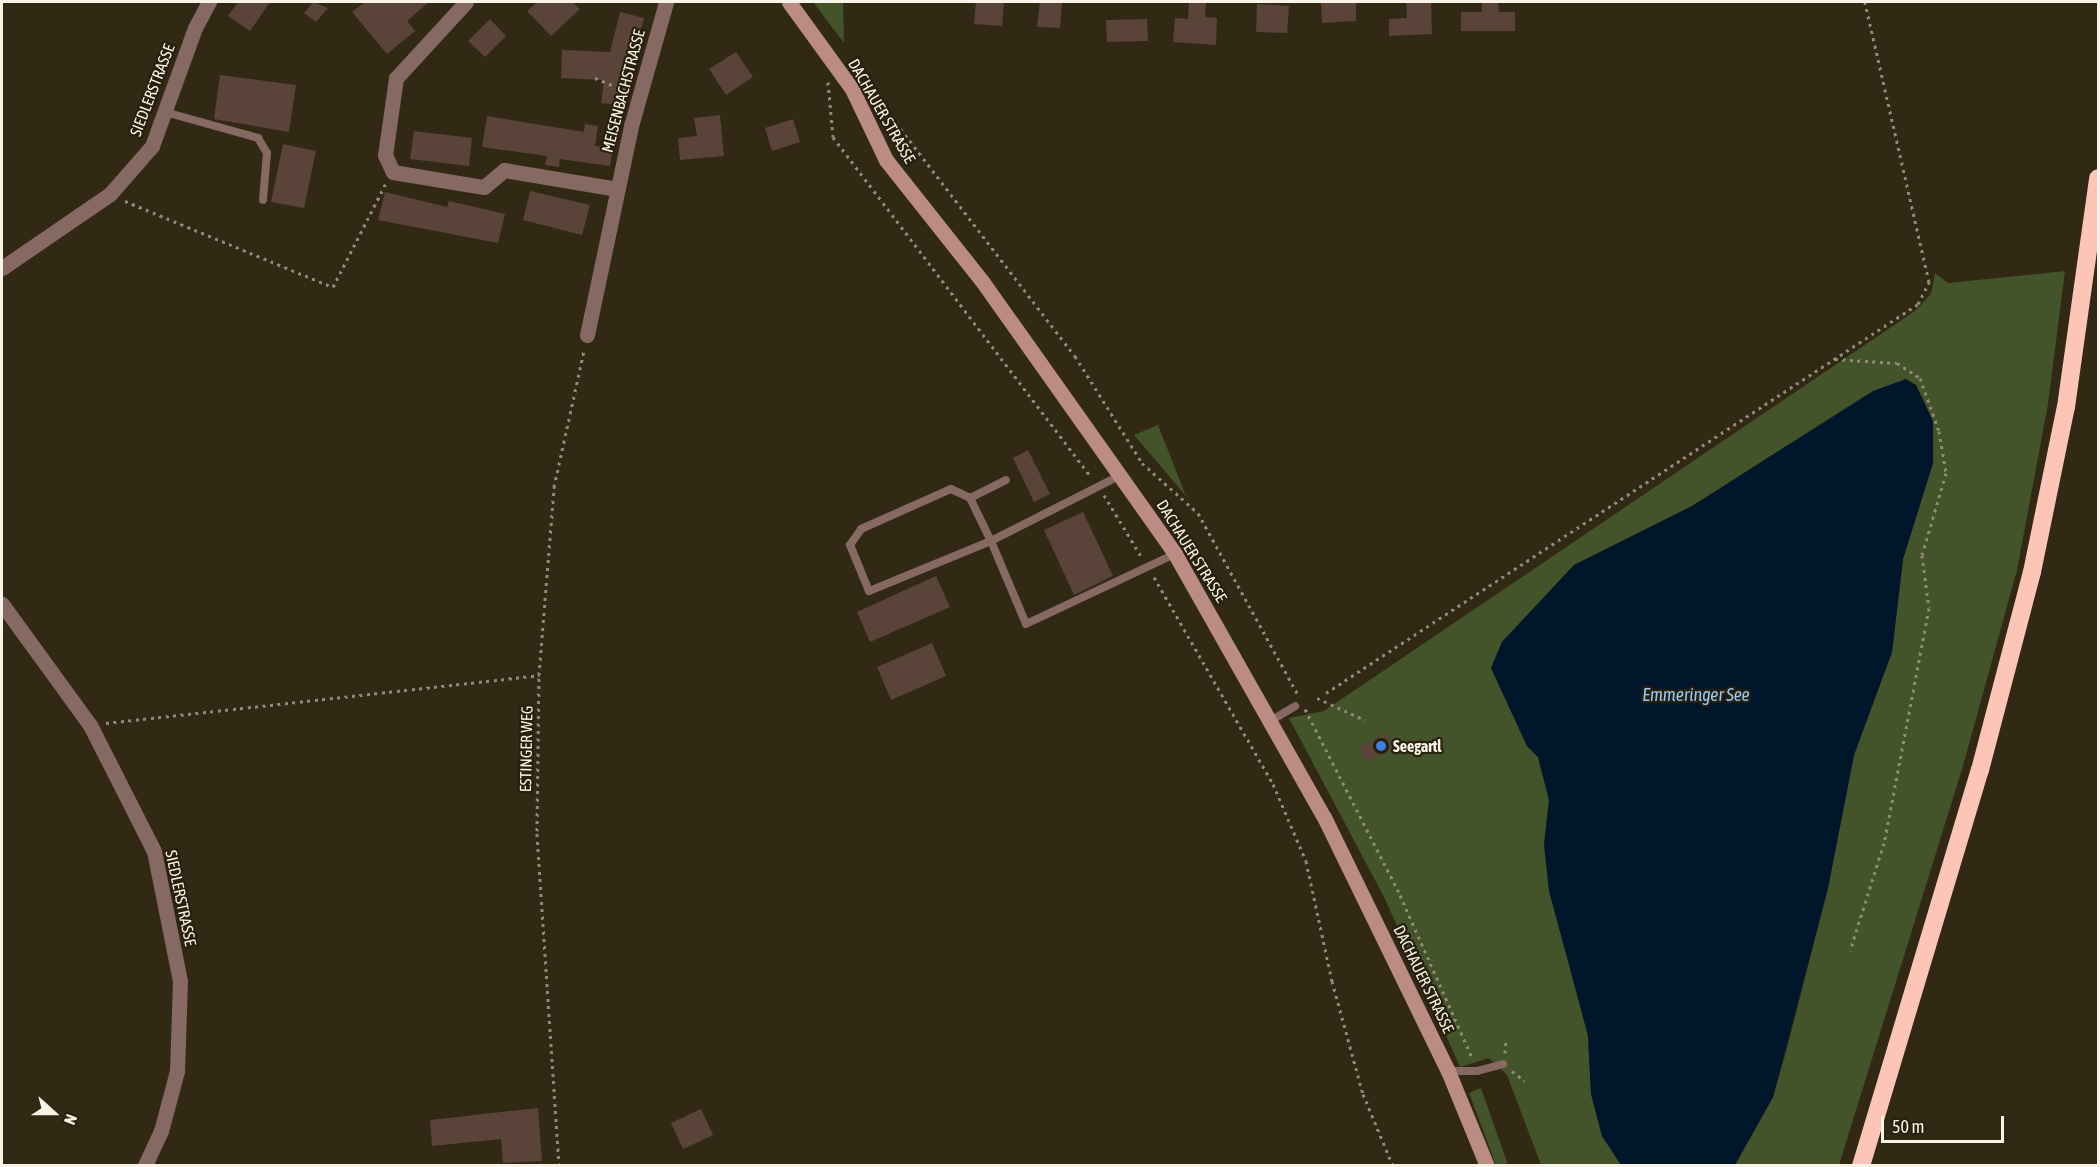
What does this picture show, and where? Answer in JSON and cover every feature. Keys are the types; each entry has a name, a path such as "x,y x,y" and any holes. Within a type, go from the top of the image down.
{"highway":[{"path":"1862,1166 1980,770 2032,572 2066,407 2098,178"}],"street":[{"name":"SIEDLERSTRASSE","path":"2,268 110,194 153,146 195,28 209,2"},
{"path":"466,2 396,78 385,155 393,172 484,187 504,170 617,189"},
{"name":"MEISENBACHSTRASSE","path":"587,335 639,96 666,2"},
{"name":"DACHAUER STRASSE","path":"789,2 852,89 886,160 982,282 1175,554 1272,720 1324,817 1448,1071 1488,1166"},
{"name":"SIEDLERSTRASSE","path":"2,604 90,725 154,851 180,981 177,1071 161,1131 145,1166"}],"lane":[{"path":"165,112 258,138 267,153 263,200"},
{"path":"1121,475 1100,489 991,541 869,591 850,545 861,529 951,489 970,498 991,541 1026,624 1175,554"},
{"path":"970,498 1006,480"},
{"path":"1272,720 1295,706"},
{"path":"1448,1071 1477,1071 1503,1064"}],"path":[{"path":"1326,693 1918,304 1929,282 1864,2"},
{"path":"828,77 834,137 1100,489 1148,567 1273,784 1306,861 1332,981 1363,1094 1393,1166"},
{"path":"595,78 639,96"},
{"path":"868,86 1075,356 1142,463 1198,513 1303,705 1400,895 1477,1071"},
{"path":"110,194 333,287 393,172"},
{"name":"ESTINGER WEG","path":"559,1166 537,831 539,675 554,487 587,335"},
{"path":"1835,359 1897,363 1920,378 1939,431 1946,473 1922,555 1929,608 1884,843 1850,951"},
{"path":"90,725 539,675"},
{"path":"1317,698 1365,720"},
{"path":"1503,1064 1525,1081"}],"green space":[{"path":"813,2 843,2 844,43"},
{"path":"2065,271 2048,404 2017,570 1963,766 1839,1165 1735,1165 1773,1097 1786,1052 1828,888 1854,755 1892,652 1903,559 1933,463 1692,506 1574,565 1502,642 1491,668 1527,746 1538,757 1549,800 1544,845 1588,1036 1591,1094 1602,1136 1621,1165 1541,1165 1507,1075 1489,1058 1460,1067 1385,899 1289,718 1324,711 1915,311 1931,294 1935,273 1948,283"},
{"path":"1158,425 1186,496 1134,435"},
{"path":"1481,1088 1508,1165 1496,1165 1469,1093"}],"water":[{"name":"Emmeringer See","path":"1906,379 1916,385 1933,421 1933,463 1903,559 1892,652 1854,755 1828,888 1773,1097 1735,1165 1621,1165 1602,1136 1591,1094 1588,1036 1549,891 1544,845 1549,800 1538,757 1527,746 1491,668 1502,642 1574,565 1692,506 1873,391"}],"building":[{"path":"238,2 270,2 250,31 228,16"},
{"path":"313,2 328,8 316,22 304,13"},
{"path":"365,2 429,2 407,21 415,31 387,54 352,12"},
{"path":"537,2 572,2 580,9 551,36 527,11"},
{"path":"976,2 1004,2 1002,26 974,24"},
{"path":"1040,2 1062,2 1060,28 1037,27"},
{"path":"1189,2 1206,2 1205,17 1217,18 1216,45 1173,42 1175,18 1188,19"},
{"path":"1321,2 1356,2 1356,21 1322,23"},
{"path":"1406,2 1431,2 1432,34 1389,36 1389,19 1407,18"},
{"path":"1482,2 1498,2 1499,12 1515,12 1515,31 1461,31 1461,12 1482,12"},
{"path":"1257,4 1289,6 1287,33 1256,32"},
{"path":"620,12 644,18 635,51 628,49 618,105 601,103 604,80 561,78 562,50 610,52"},
{"path":"490,19 506,36 485,57 468,41"},
{"path":"1147,19 1148,41 1107,42 1106,20"},
{"path":"736,52 753,77 726,95 709,69"},
{"path":"220,75 296,85 289,132 214,119"},
{"path":"720,115 724,156 680,160 678,138 697,136 694,118"},
{"path":"487,116 584,132 585,124 598,126 595,146 613,148 610,166 560,159 559,167 545,165 547,156 482,147"},
{"path":"793,119 800,142 772,151 765,128"},
{"path":"414,131 472,138 469,166 410,159"},
{"path":"283,144 316,151 304,208 271,202"},
{"path":"530,191 590,205 582,235 523,220"},
{"path":"385,192 447,207 449,201 505,214 498,243 378,220"},
{"path":"1028,450 1050,494 1034,502 1013,458"},
{"path":"1083,512 1113,576 1074,595 1044,530"},
{"path":"936,576 950,607 870,642 857,612"},
{"path":"932,643 946,676 891,700 877,667"},
{"path":"1385,733 1393,747 1366,762 1359,748"},
{"path":"538,1108 542,1161 503,1163 501,1139 432,1146 430,1120"},
{"path":"701,1109 713,1135 683,1149 671,1123"}],"place":[{"name":"Seegartl","path":"1381,746"}]}
